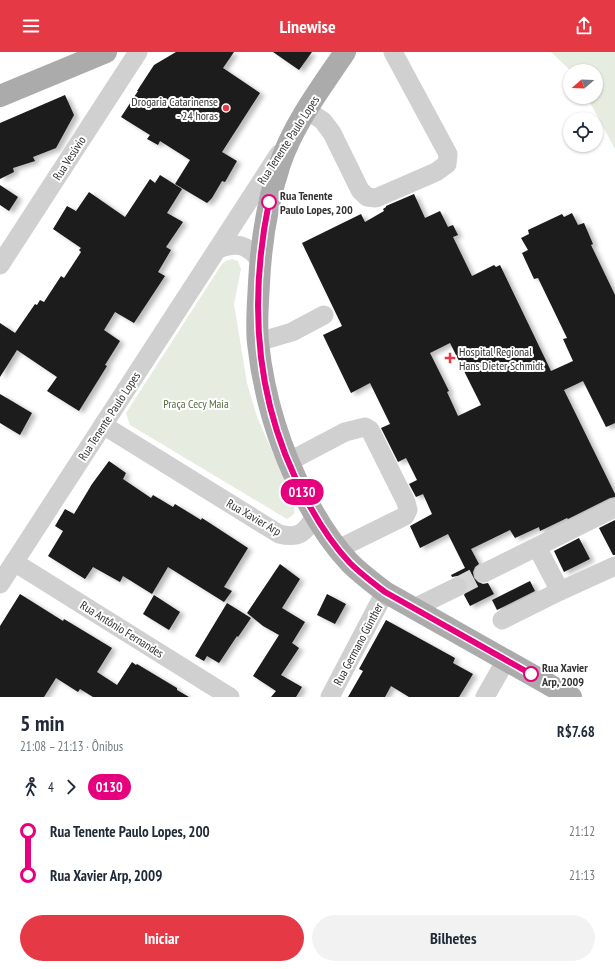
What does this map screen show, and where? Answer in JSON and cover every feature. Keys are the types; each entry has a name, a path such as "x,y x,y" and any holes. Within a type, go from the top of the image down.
{"main road":[{"path":"0,96 106,52"},
{"name":"Rua Tenente Paulo Lopes","path":"301,119 337,58"},
{"path":"301,119 280,163 264,226 260,260 258,342 264,384 272,418 288,462 315,516 338,549 363,575 385,592 570,697"}],"street":[{"name":"Rua Vesúvio","path":"0,265 138,52"},
{"path":"301,119 324,121 332,133 360,190 367,198 376,198 436,172 447,164 448,154 393,52"},
{"name":"Rua Tenente Paulo Lopes","path":"0,584 301,119"},
{"path":"218,249 228,245 242,246 252,251 260,260"},
{"path":"258,342 292,332 324,315"},
{"name":"Rua Xavier Arp","path":"103,425 279,534 290,537 299,535 308,529 315,516"},
{"path":"288,462 345,432 365,427 370,430 406,502 408,510 406,516 338,549"},
{"path":"484,574 615,508"},
{"path":"538,547 560,591"},
{"name":"Rua Antônio Fernandes","path":"14,562 230,697"},
{"path":"502,620 615,566"},
{"path":"414,608 457,587"},
{"name":"Rua Germano Günther","path":"330,697 385,592"},
{"path":"485,697 506,660"}],"green space":[{"path":"551,52 615,52 615,149 603,127 603,112 595,112 591,104 603,104 603,64 564,64"},
{"name":"Praça Cecy Maia","path":"232,259 238,261 241,269 234,304 247,383 257,417 295,503 294,514 287,519 130,425 126,413 222,264"}],"building":[{"path":"176,52 234,52 223,68 260,93 222,152 237,161 225,182 222,181 212,198 207,203 175,184 190,160 160,141 158,145 147,139 150,135 121,117 154,65"},
{"path":"273,52 312,52 299,70"},
{"path":"65,95 74,115 56,148 33,157 35,161 13,168 14,172 0,179 0,123"},
{"path":"160,175 182,189 167,213 183,222 166,247 171,250 158,272 165,276 134,323 115,312 104,330 120,341 105,365 107,366 79,411 47,391 57,377 17,350 0,377 0,323 15,333 35,304 37,305 40,300 44,302 61,276 64,278 81,252 79,250 81,248 53,229 67,206 76,211 89,192 125,217 150,179 155,183"},
{"path":"0,185 18,197 9,211 0,205"},
{"path":"414,194 425,218 440,211 448,227 453,225 458,235 453,237 472,276 494,265 496,267 500,265 551,371 573,361 563,339 567,338 538,278 534,279 522,253 528,250 521,238 529,234 528,230 562,214 564,217 572,213 578,225 584,223 593,244 591,245 615,295 615,423 606,427 583,381 564,390 615,494 615,497 540,531 539,527 515,538 510,530 471,549 479,564 475,567 473,572 474,578 483,584 488,583 494,594 470,606 464,595 468,588 467,582 463,578 457,576 452,577 451,575 465,568 448,534 420,548 410,526 432,514 423,494 416,497 409,484 417,480 406,458 398,462 381,428 390,424 370,383 351,393 323,335 342,326 302,243 361,214 365,222 384,211 383,209 386,206","holes":["450,343 481,405 458,416 447,392 449,391 430,353"]},
{"path":"0,394 32,413 20,435 0,423"},
{"path":"109,461 126,473 123,479 151,498 153,495 173,507 175,504 201,520 202,518 248,548 224,587 232,591 224,602 168,567 152,594 123,576 120,582 93,567 85,579 48,556 63,531 55,526 65,509 74,514 92,484"},
{"path":"615,520 615,555 613,555 599,528"},
{"path":"579,538 590,559 564,572 554,551"},
{"path":"280,564 300,579 282,608 305,622 292,643 299,648 281,675 302,687 296,697 271,697 276,691 253,676 279,635 263,626 247,613"},
{"path":"530,581 535,591 497,610 492,600"},
{"path":"20,594 63,621 64,619 112,648 97,672 117,685 132,662 177,688 177,690 189,697 93,697 80,689 78,692 56,678 44,697 0,697 0,626"},
{"path":"327,594 346,604 335,624 317,615"},
{"path":"154,595 180,612 169,630 143,614"},
{"path":"227,603 251,618 219,663 207,656 204,661 195,656"},
{"path":"386,620 455,658 453,663 473,674 459,697 409,697 391,686 385,697 348,697 363,671 359,669"}],"tunnel":[{"path":"457,587 484,573"}],"bus line":[{"name":"0130","path":"269,202 261,249 258,300 258,342 264,384 272,418 282,449 315,516 338,549 363,575 385,592 531,674"}],"place":[{"name":"Drogaria Catarinense - 24 horas","path":"226,108"},
{"name":"Rua Tenente Paulo Lopes, 200","path":"269,202"},
{"name":"Hospital Regional Hans Dieter Schmidt","path":"450,358"},
{"name":"Rua Xavier Arp, 2009","path":"531,674"}]}
